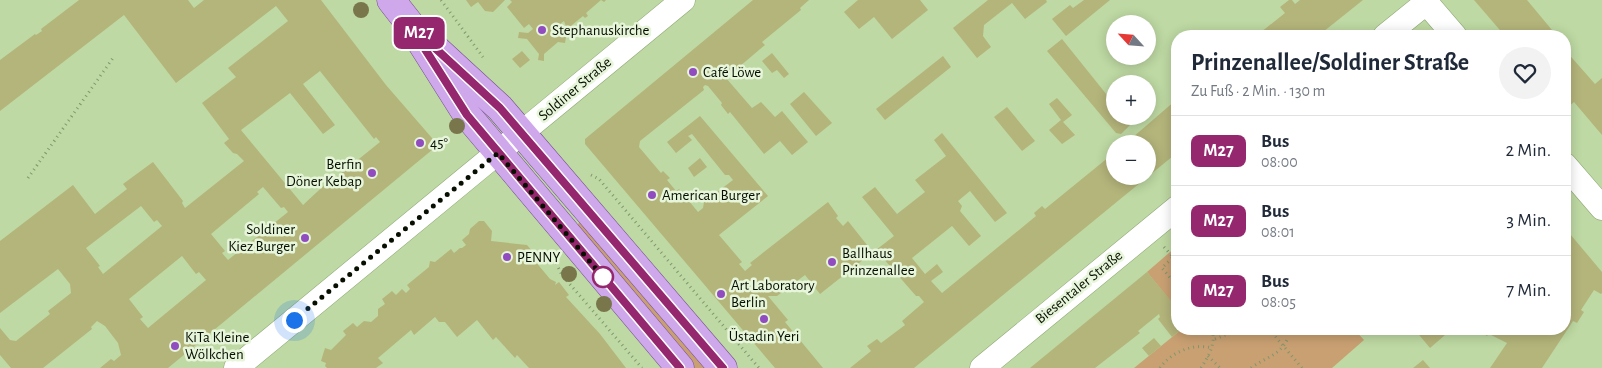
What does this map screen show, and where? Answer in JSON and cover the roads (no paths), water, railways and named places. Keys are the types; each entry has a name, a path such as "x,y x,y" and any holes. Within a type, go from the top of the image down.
{"main road":[{"path":"391,0 409,24 467,115 680,368"},
{"path":"409,24 500,108 723,368"},
{"path":"551,216 575,195"}],"street":[{"name":"Soldiner Straße","path":"236,368 683,0"},
{"path":"1392,30 1425,1 1450,30"},
{"path":"1571,172 1602,208"},
{"name":"Biesentaler Straße","path":"982,368 1171,212"}],"place":[{"name":"Stephanuskirche","path":"542,30"},
{"name":"Café Löwe","path":"693,72"},
{"name":"45°","path":"420,143"},
{"name":"Berfin Döner Kebap","path":"372,173"},
{"name":"American Burger","path":"652,195"},
{"name":"Soldiner Kiez Burger","path":"305,238"},
{"name":"PENNY","path":"507,257"},
{"name":"Ballhaus Prinzenallee","path":"832,262"},
{"name":"Art Laboratory Berlin","path":"721,294"},
{"name":"Üstadin Yeri","path":"764,319"},
{"name":"KiTa Kleine Wölkchen","path":"175,346"}]}
